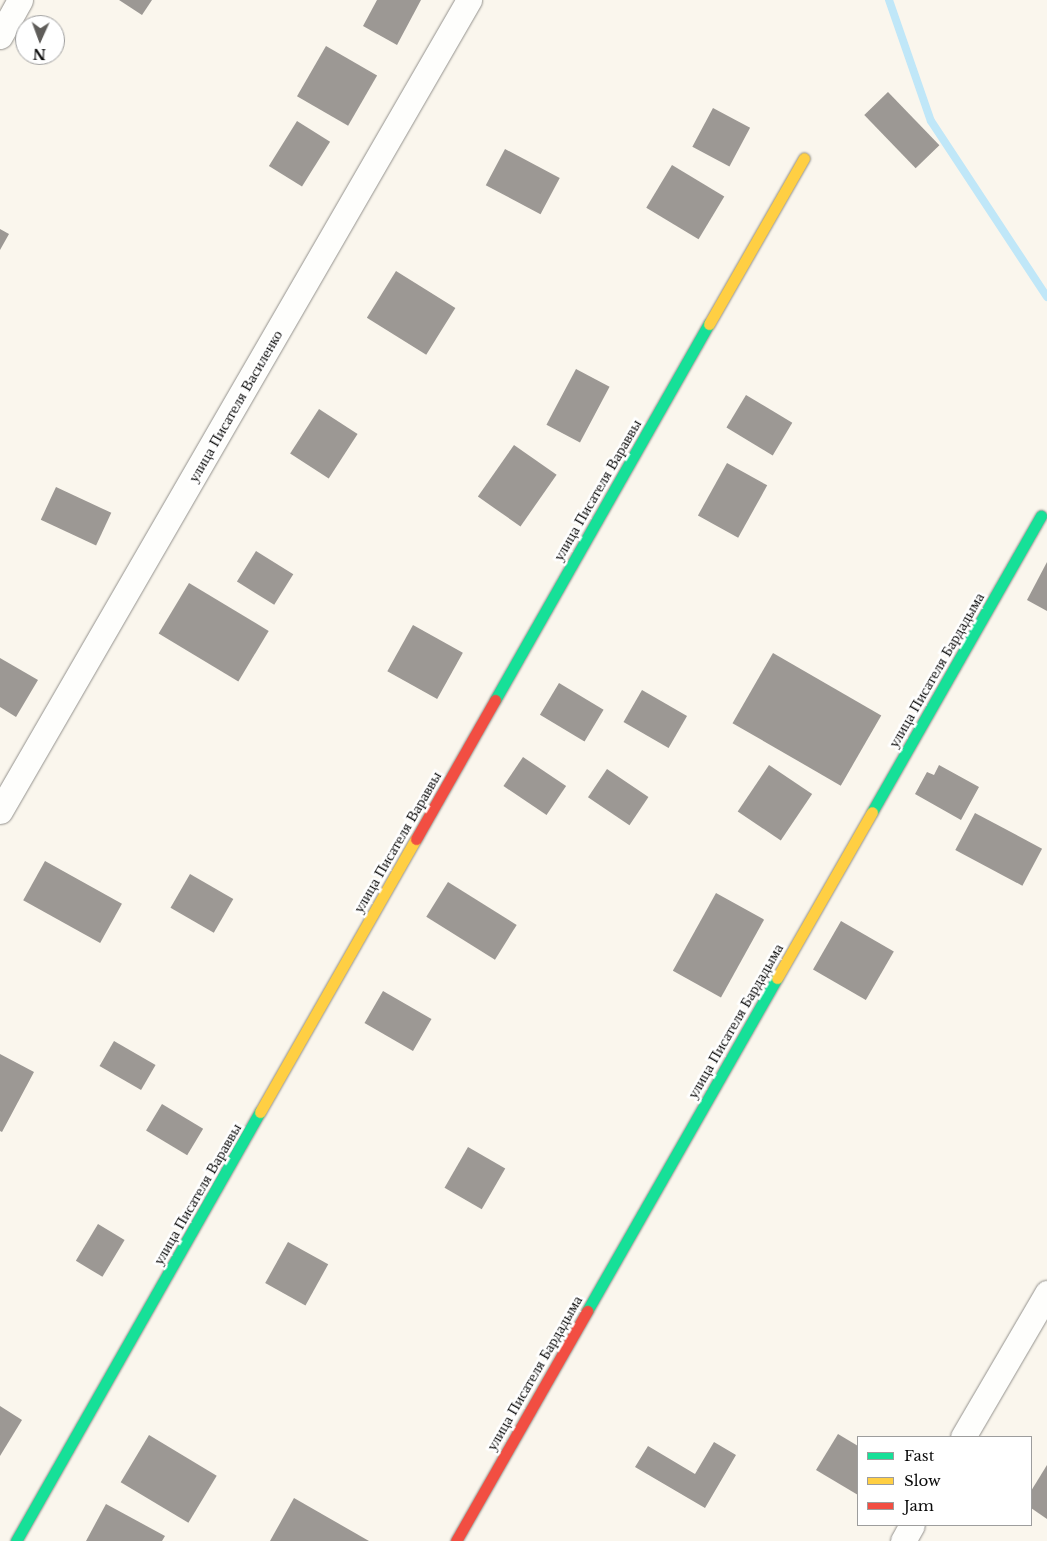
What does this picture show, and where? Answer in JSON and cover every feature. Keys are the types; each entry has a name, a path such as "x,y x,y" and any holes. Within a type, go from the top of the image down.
{"street":[{"path":"0,36 20,0"},
{"name":"улица Писателя Василенко","path":"0,811 469,0"},
{"name":"улица Писателя Вараввы","path":"16,1541 804,158"},
{"name":"улица Писателя Бардадыма","path":"456,1541 1041,516"},
{"path":"964,1436 1047,1294"},
{"path":"903,1541 911,1526"}],"building":[{"path":"119,0 152,0 142,15"},
{"path":"377,0 421,0 397,45 363,26"},
{"path":"326,46 377,76 348,126 297,96"},
{"path":"888,92 939,145 916,168 864,115"},
{"path":"713,108 750,128 729,167 692,147"},
{"path":"297,121 330,142 302,187 269,166"},
{"path":"505,149 560,178 540,214 486,185"},
{"path":"672,165 724,196 699,239 646,208"},
{"path":"0,229 9,234 0,250"},
{"path":"396,271 455,308 426,355 367,318"},
{"path":"576,369 610,387 580,442 546,425"},
{"path":"746,395 792,423 773,455 726,428"},
{"path":"319,409 358,434 329,479 290,453"},
{"path":"514,445 557,475 520,526 478,497"},
{"path":"727,463 767,485 738,538 698,515"},
{"path":"56,487 111,513 96,545 41,520"},
{"path":"256,551 293,574 274,605 237,582"},
{"path":"1047,562 1047,611 1027,600"},
{"path":"189,583 269,631 238,681 159,634"},
{"path":"413,625 463,653 437,699 387,671"},
{"path":"773,653 881,716 841,786 732,723"},
{"path":"0,658 38,680 16,717 0,707"},
{"path":"559,683 604,710 585,741 540,715"},
{"path":"642,690 687,716 669,748 624,722"},
{"path":"523,757 566,786 547,815 503,786"},
{"path":"769,765 812,794 781,841 738,811"},
{"path":"939,765 979,787 961,820 915,794 927,772 934,775"},
{"path":"607,769 648,797 629,825 588,797"},
{"path":"975,813 1042,849 1022,886 955,850"},
{"path":"45,861 122,904 100,943 23,900"},
{"path":"190,874 233,899 214,933 170,908"},
{"path":"448,882 517,925 495,960 426,917"},
{"path":"716,893 764,920 721,998 673,971"},
{"path":"841,921 894,952 866,1000 813,969"},
{"path":"383,991 431,1019 413,1051 364,1023"},
{"path":"114,1041 156,1065 141,1090 100,1066"},
{"path":"0,1054 34,1072 2,1132 0,1131"},
{"path":"162,1104 203,1129 187,1155 146,1131"},
{"path":"468,1147 505,1168 482,1209 444,1188"},
{"path":"98,1224 125,1240 102,1277 76,1261"},
{"path":"288,1242 328,1264 305,1305 265,1283"},
{"path":"0,1406 22,1420 0,1456"},
{"path":"838,1434 857,1445 857,1494 816,1470"},
{"path":"149,1435 217,1476 188,1523 121,1482"},
{"path":"714,1442 736,1455 705,1508 635,1467 648,1446 695,1474"},
{"path":"1047,1465 1047,1519 1032,1509 1032,1489"},
{"path":"294,1498 369,1541 270,1541"},
{"path":"106,1504 165,1536 162,1541 86,1541"}],"waterway":[{"path":"889,0 931,121 1047,297"}],"traffic: fast":[{"path":"495,700 709,324"},
{"path":"872,812 1041,516"},
{"path":"587,1311 777,978"},
{"path":"16,1541 260,1112"}],"traffic: slow":[{"path":"709,324 804,158"},
{"path":"777,978 872,812"},
{"path":"260,1112 416,839"}],"traffic: jam":[{"path":"416,839 495,700"},
{"path":"456,1541 587,1311"}]}
